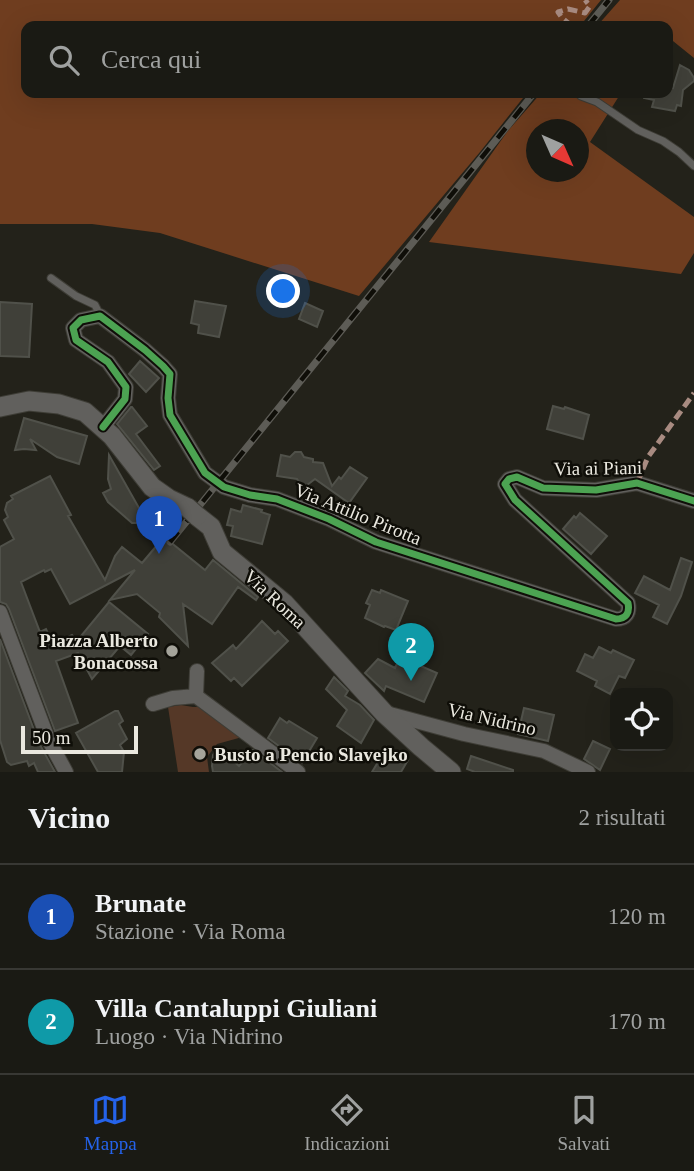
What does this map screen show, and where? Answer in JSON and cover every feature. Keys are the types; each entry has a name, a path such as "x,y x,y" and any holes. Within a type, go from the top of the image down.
{"street":[{"path":"100,316 81,320 73,328 76,340 108,362 126,387 125,399 103,427"},
{"name":"Via Attilio Pirotta","path":"100,316 145,349 170,374 170,415 205,473 224,487 277,499 329,519 376,542 529,592 617,619 626,616 630,609 628,603 515,500 505,484"},
{"name":"Via Roma","path":"0,407 29,401 59,404 85,412 103,427 152,487 193,512 211,527 222,552 284,603 384,713 451,772"},
{"name":"Via ai Piani","path":"505,484 509,479 517,477 544,488 596,490 636,483 694,501"},
{"path":"0,612 48,739 66,772"},
{"path":"196,696 197,671"},
{"path":"153,704 173,698 196,696 298,772"},
{"name":"Via Nidrino","path":"384,713 544,751 588,772"}],"lane":[{"path":"589,98 638,130 663,141 694,166"},
{"path":"51,278 95,306 100,316"}],"shaded area":[{"path":"0,0 601,0 584,21 21,21 21,98 523,98 359,296 160,233 92,224 0,224"},
{"path":"620,0 694,0 694,58 673,41 673,21 601,21"},
{"path":"537,98 618,98 590,142 694,217 694,253 681,274 429,242 507,132"},
{"path":"168,707 203,707 246,736 217,744 207,757 209,772 178,772"}],"building":[{"path":"680,65 689,70 694,81 683,90 681,106 677,105 675,111 652,107 654,100 644,98 673,98"},
{"path":"195,301 226,306 219,337 198,333 199,325 191,323"},
{"path":"0,302 32,304 29,357 0,356"},
{"path":"305,303 323,311 317,327 299,319"},
{"path":"140,361 159,378 146,392 129,374"},
{"path":"553,406 589,415 583,439 547,429"},
{"path":"131,407 147,426 136,434 160,466 154,470 117,424"},
{"path":"24,418 87,436 79,464 57,457 30,439 36,450 15,450"},
{"path":"295,452 301,452 304,457 313,459 313,462 323,463 332,486 350,467 367,478 349,503 315,479 303,488 297,479 277,476 281,455 290,457"},
{"path":"109,455 143,515 141,521 132,523 108,502 103,493 111,489 108,479"},
{"path":"50,476 71,515 68,516 105,580 115,556 122,547 142,563 164,537 205,570 213,560 258,597 256,600 238,587 212,624 183,604 188,646 159,617 160,613 137,594 110,600 135,570 70,604 51,569 21,582 40,632 46,629 53,644 72,635 77,641 109,602 148,634 131,655 120,646 92,679 78,653 56,661 78,723 55,731 9,609 6,604 0,602 0,547 14,539 4,520 8,517 5,510 7,503 13,499 11,496"},
{"path":"243,505 270,515 262,544 231,536 233,526 227,525 231,509 241,512"},
{"path":"580,513 607,536 591,554 563,529"},
{"path":"681,558 692,562 681,596 667,624 653,617 659,605 635,593 644,576 670,590"},
{"path":"372,590 380,593 381,590 408,601 396,630 365,618 370,605 366,603"},
{"path":"262,621 275,634 278,631 288,641 242,686 234,678 231,681 212,663 233,645 236,649"},
{"path":"0,639 39,743 55,772 38,772 34,763 29,766 27,761 11,765 7,762 0,740"},
{"path":"599,647 634,660 625,678 619,676 613,688 610,688 610,694 595,686 597,681 577,671 585,654 593,658"},
{"path":"400,657 437,673 424,702 386,686 384,691 365,673 378,659 395,668"},
{"path":"334,677 348,691 345,696 360,705 374,720 361,743 337,726 347,710 326,689"},
{"path":"524,708 554,715 548,741 518,734"},
{"path":"118,711 123,721 119,724 127,739 120,745 124,752 122,772 98,772 76,733"},
{"path":"280,718 317,738 302,763 268,738"},
{"path":"593,741 610,749 600,770 584,759"},
{"path":"218,747 239,766 253,750 282,772 213,772 213,755"},
{"path":"387,747 408,760 401,772 372,772"},
{"path":"471,756 513,772 475,772 467,769"}],"railway":[{"path":"592,21 609,0"},
{"path":"170,542 530,98"}],"marked path":[{"path":"566,21 558,12 568,9 585,13 590,6 585,0"},
{"path":"637,483 648,457 694,393"}],"cycle path":[{"path":"103,427 125,399 126,387 108,362 76,340 73,328 81,320 100,316 145,350 170,374 170,415 205,473 224,487 277,499 329,519 376,542 616,619 626,615 628,603 515,500 505,484 509,479 517,477 543,488 596,490 637,483 694,501"}],"place":[{"name":"Brunate","path":"159,554"},
{"name":"Piazza Alberto Bonacossa","path":"172,651"},
{"name":"Villa Cantaluppi Giuliani","path":"411,681"},
{"name":"Busto a Pencio Slavejko","path":"200,754"}]}
